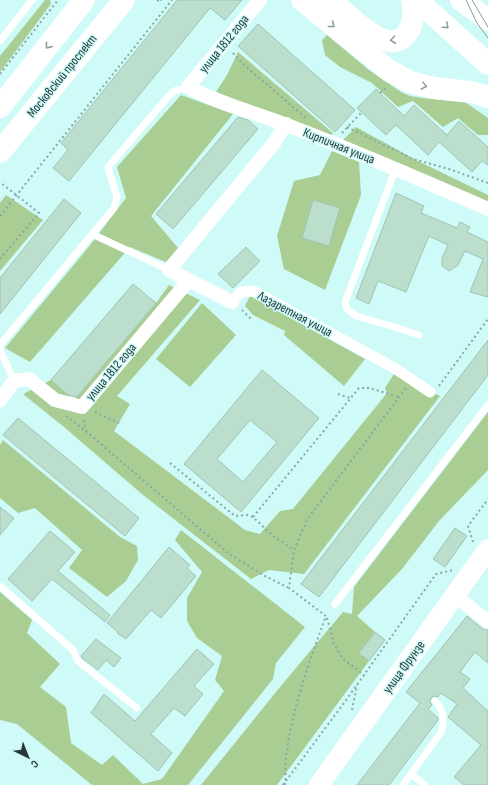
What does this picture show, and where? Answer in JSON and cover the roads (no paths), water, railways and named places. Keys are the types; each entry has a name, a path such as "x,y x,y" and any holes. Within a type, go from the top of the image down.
{"main road":[{"path":"5,97 84,0"},
{"name":"Московский проспект","path":"0,152 124,0"},
{"path":"302,0 388,70 410,82 434,88 471,92 488,98"},
{"path":"331,0 371,34 384,41 396,41 406,35 410,28 414,10 412,0"},
{"path":"417,0 488,64"},
{"path":"461,0 488,20"},
{"path":"482,0 488,11"},
{"name":"улица Фрунзе","path":"319,785 456,596 480,546"}],"street":[{"name":"улица 1812 года","path":"188,87 260,0"},
{"name":"Кирпичная улица","path":"188,87 204,96 286,124 396,168 488,209"},
{"path":"237,306 169,270 274,143 286,124"},
{"name":"улица 1812 года","path":"14,381 29,379 55,400 82,407 189,280"},
{"name":"Лазаретная улица","path":"237,306 241,292 254,292 396,369 430,392"},
{"path":"0,400 14,381"},
{"path":"456,596 488,622"}],"lane":[{"path":"0,42 32,0"},
{"path":"0,345 114,208 117,197 108,167 174,91 188,87"},
{"path":"396,168 345,302 347,309 356,316 419,335"},
{"path":"92,234 169,270"},
{"path":"0,350 14,381"},
{"path":"336,604 488,405"},
{"path":"0,586 73,650 78,661 138,708"},
{"path":"402,785 442,731 444,721 443,714 435,701"},
{"path":"411,774 425,785"}],"tram line":[{"path":"466,0 477,23 488,38"},
{"path":"472,0 488,27"}]}
